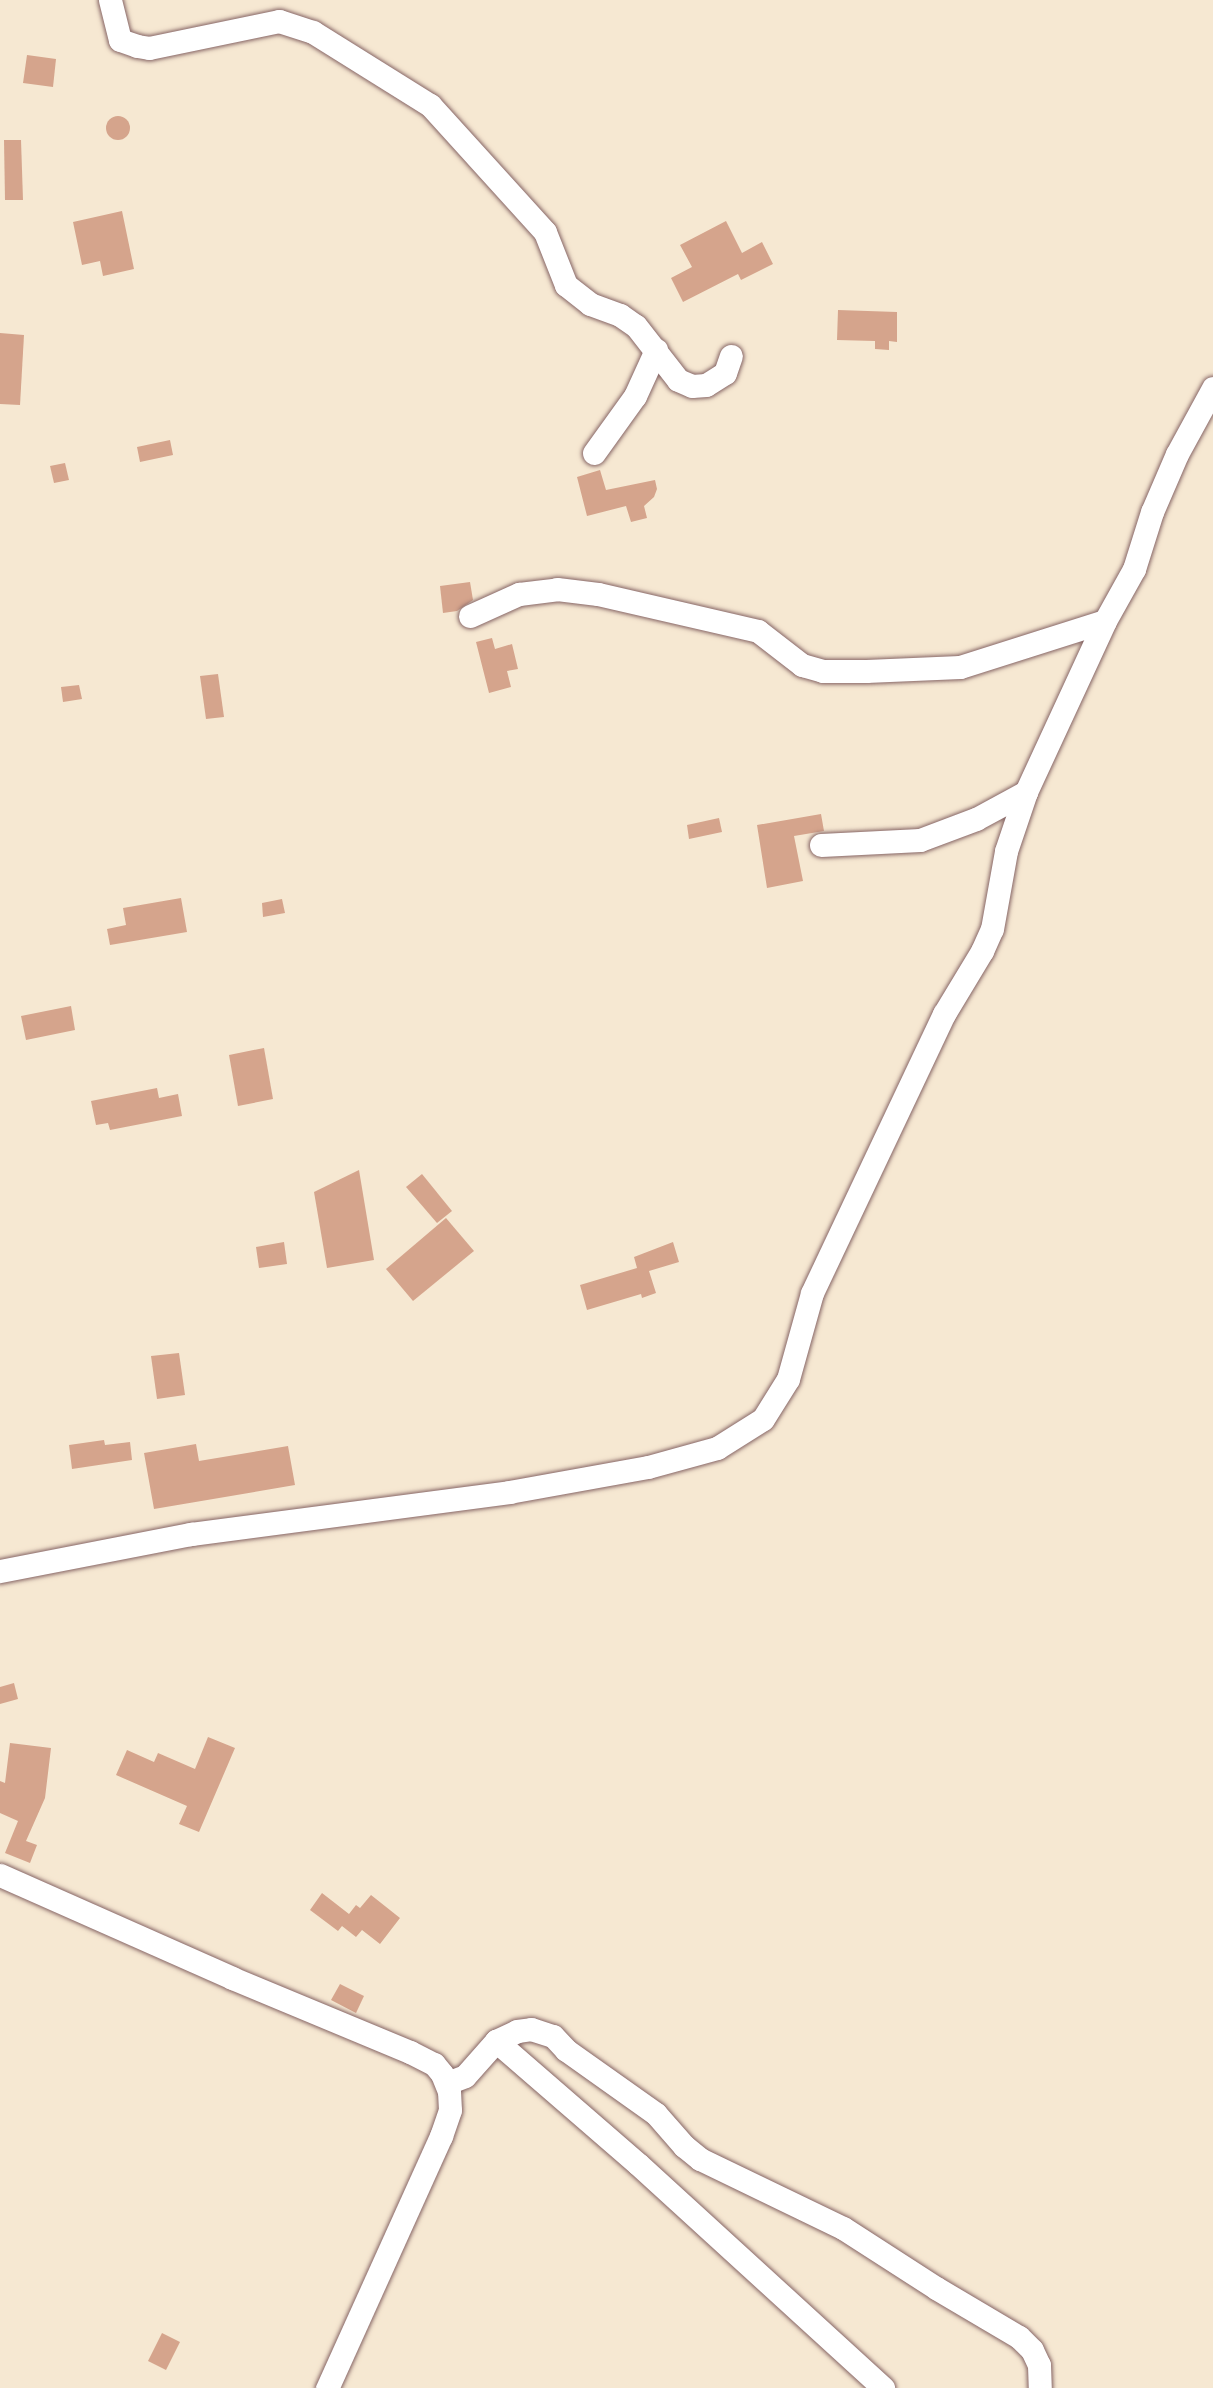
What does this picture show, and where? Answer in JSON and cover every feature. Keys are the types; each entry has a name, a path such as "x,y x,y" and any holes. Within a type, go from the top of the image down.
{"street":[{"path":"110,0 121,40 149,48 288,22 313,33 399,84 429,106 545,232 566,285 590,304 620,315 636,326 678,380 692,386 706,385 724,373 731,356"},
{"path":"594,453 635,396 656,350"},
{"path":"0,1571 191,1534 509,1492 648,1467 718,1448 758,1423 772,1408 788,1379 812,1293 905,1094 944,1014 982,951 994,921 1006,851 1026,792 1105,621 1134,569 1152,512 1177,454 1213,388"},
{"path":"470,616 519,594 557,589 598,594 758,631 802,665 823,671 960,667 1105,621"},
{"path":"821,845 920,840 976,819 1026,792"},
{"path":"0,1875 435,2064 447,2083 450,2110 441,2136 327,2388"},
{"path":"447,2083 465,2076 496,2041 517,2031 531,2029 553,2036 566,2050 656,2114 684,2147 700,2159 843,2228 1019,2337 1032,2350 1039,2365 1040,2388"},
{"path":"496,2041 638,2164 883,2388"}],"building":[{"path":"27,55 56,59 53,87 23,83"},
{"path":"118,116 129,123 130,128 123,139 118,140 107,133 106,128 113,117"},
{"path":"4,140 21,140 23,200 5,200"},
{"path":"122,211 134,269 103,276 100,261 82,265 73,222"},
{"path":"726,221 742,253 762,242 773,264 741,280 738,274 683,302 671,278 692,267 680,245"},
{"path":"838,310 897,312 897,342 889,341 889,350 875,349 875,341 837,340"},
{"path":"0,333 24,335 20,405 0,404"},
{"path":"170,440 173,455 140,462 137,447"},
{"path":"65,463 69,480 54,483 50,466"},
{"path":"600,470 606,490 655,480 657,489 654,497 644,506 647,518 631,522 626,506 587,516 577,477"},
{"path":"470,582 473,600 457,611 443,613 440,586"},
{"path":"492,638 495,649 512,644 518,669 507,671 511,687 489,693 476,642"},
{"path":"218,674 224,717 206,719 200,676"},
{"path":"79,685 82,699 63,702 61,687"},
{"path":"821,814 824,831 794,836 803,881 767,888 757,825"},
{"path":"719,818 722,832 689,839 687,825"},
{"path":"181,898 187,932 110,945 107,929 126,925 123,908"},
{"path":"282,899 285,913 263,917 262,903"},
{"path":"71,1006 75,1030 26,1040 21,1016"},
{"path":"264,1048 273,1099 238,1106 229,1055"},
{"path":"157,1088 159,1098 178,1094 182,1116 110,1130 108,1123 96,1125 91,1101"},
{"path":"359,1170 374,1260 327,1268 314,1192"},
{"path":"422,1174 452,1211 437,1223 406,1187"},
{"path":"446,1218 474,1251 413,1301 386,1269"},
{"path":"284,1242 287,1264 259,1268 256,1247"},
{"path":"673,1242 679,1262 649,1271 656,1293 642,1298 641,1294 587,1310 580,1285 637,1268 634,1257"},
{"path":"179,1353 185,1395 157,1399 151,1356"},
{"path":"104,1440 105,1445 130,1442 132,1460 72,1469 69,1445"},
{"path":"196,1444 199,1461 288,1446 295,1485 154,1509 144,1453"},
{"path":"14,1683 18,1699 0,1704 0,1687"},
{"path":"208,1737 235,1748 199,1832 179,1824 187,1806 116,1775 127,1750 154,1762 158,1753 195,1769"},
{"path":"10,1743 51,1748 45,1798 26,1841 37,1845 30,1863 5,1853 18,1821 0,1813 0,1781 5,1783"},
{"path":"322,1893 349,1914 356,1905 360,1908 371,1895 400,1918 380,1944 362,1930 356,1937 342,1926 338,1931 310,1910"},
{"path":"340,1984 364,1996 356,2013 331,2000"},
{"path":"162,2333 180,2342 166,2370 148,2361"}]}
